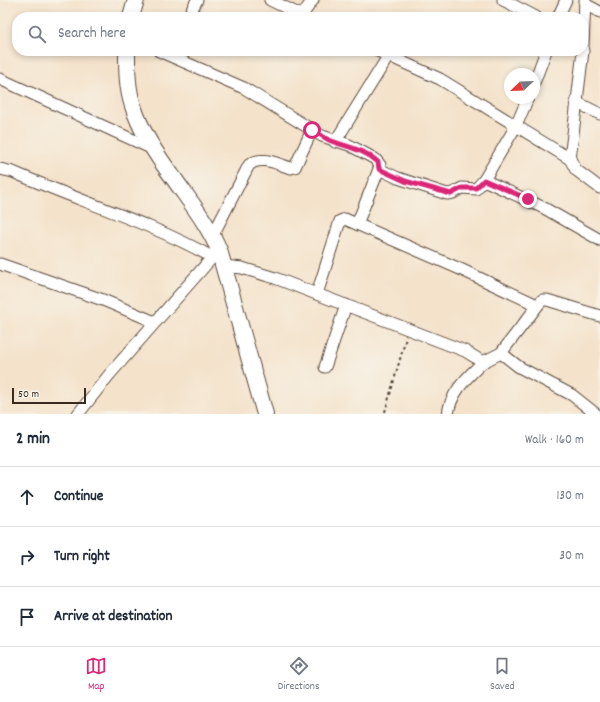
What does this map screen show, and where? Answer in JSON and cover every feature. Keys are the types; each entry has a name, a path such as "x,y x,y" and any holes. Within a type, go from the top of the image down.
{"street":[{"path":"132,12 136,0"},
{"path":"191,12 197,0"},
{"path":"270,0 295,12"},
{"path":"306,12 313,0"},
{"path":"503,0 526,12"},
{"path":"560,12 566,0"},
{"path":"585,2 600,12"},
{"path":"584,12 585,2"},
{"path":"127,56 128,82 132,106 154,149 213,235 218,258 265,414"},
{"path":"174,56 244,88 312,130 336,142 349,145 375,159 380,165 379,169 357,224"},
{"path":"336,142 381,56"},
{"path":"390,56 440,79 570,159 576,170 600,188"},
{"path":"540,68 544,56"},
{"path":"570,159 582,56"},
{"path":"0,78 154,149"},
{"path":"576,102 600,114"},
{"path":"379,169 398,178 447,194 453,193 462,188 476,188 484,180 516,126 525,104"},
{"path":"213,235 249,165 256,160 262,160 291,168 295,167 312,130"},
{"path":"0,169 13,172 150,228 242,268 317,294 465,351 484,362"},
{"path":"484,180 539,205 600,240"},
{"path":"317,294 340,221 345,219 537,305"},
{"path":"78,414 155,322 218,258"},
{"path":"0,264 103,300 155,322"},
{"path":"448,414 449,406 454,394 462,383 484,362 501,353 542,300 547,300 600,316"},
{"path":"325,367 346,305"},
{"path":"501,353 519,367 572,396 596,414"}],"path":[{"path":"385,412 393,380 409,329"}],"route":[{"path":"312,130 329,140 349,145 366,154 378,162 380,165 379,169 412,183 451,194 462,188 476,188 484,180 528,199"}]}
